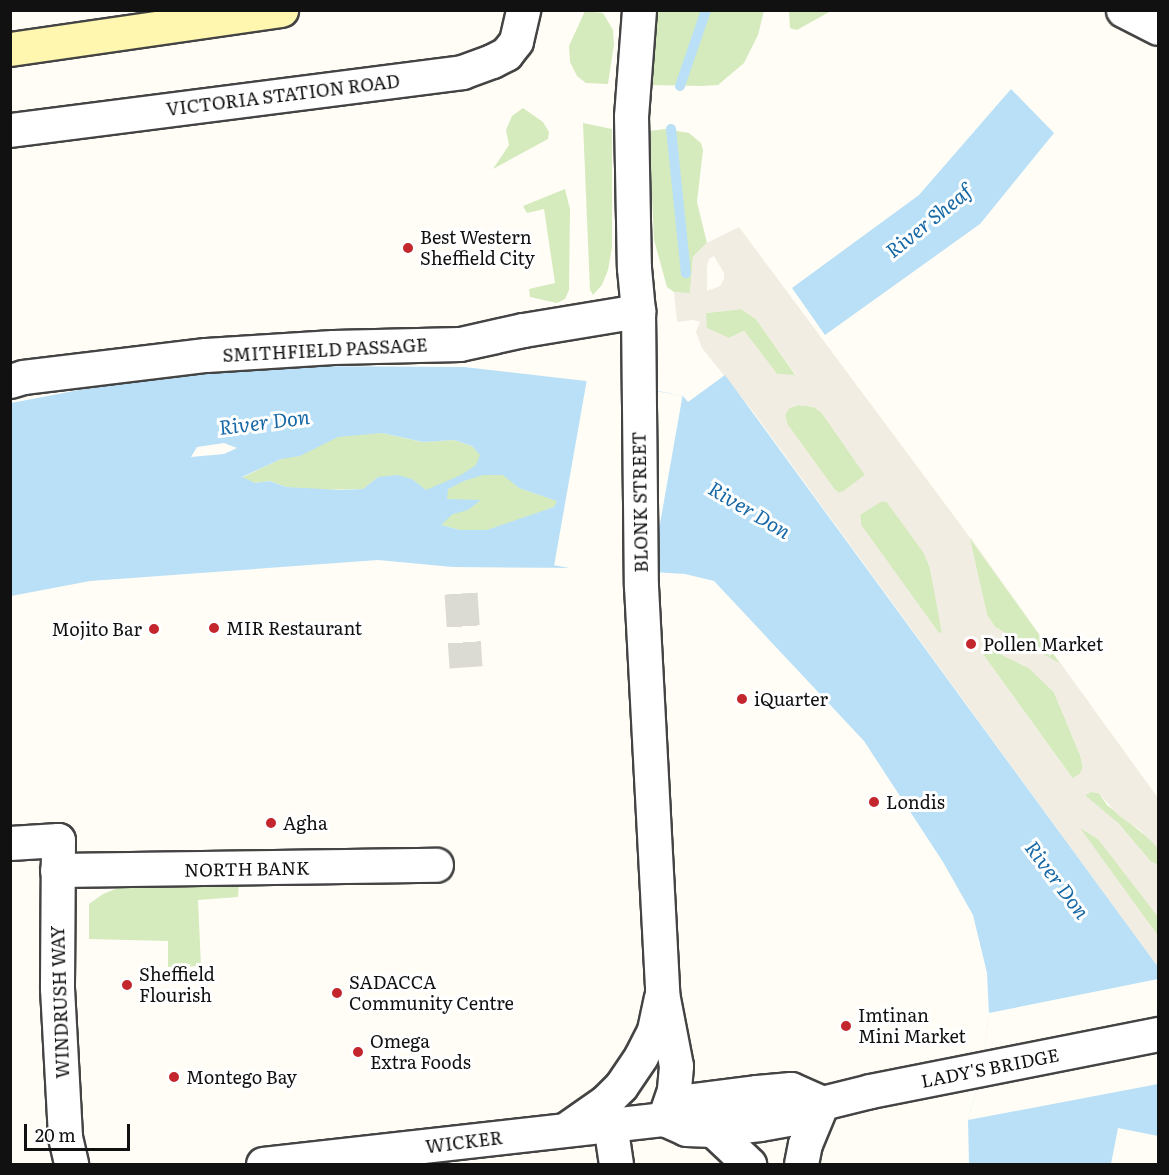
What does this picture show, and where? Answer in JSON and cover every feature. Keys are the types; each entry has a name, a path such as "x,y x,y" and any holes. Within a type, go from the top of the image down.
{"street":[{"path":"10,49 281,10"},
{"name":"VICTORIA STATION ROAD","path":"10,130 462,72 506,54 516,41 523,10"},
{"name":"BLONK STREET","path":"639,10 631,116 634,268 638,311 641,571 662,993 676,1065 674,1090 664,1119"},
{"path":"1123,10 1158,28"},
{"name":"SMITHFIELD PASSAGE","path":"10,381 23,376 206,355 333,347 460,344 523,330 638,311"},
{"name":"NORTH BANK","path":"10,843 57,855 436,865"},
{"name":"WINDRUSH WAY","path":"57,855 57,988 65,1137 71,1164"},
{"name":"BLONK STREET","path":"567,1128 606,1101 626,1080 654,1030 662,993"},
{"name":"LADY'S BRIDGE","path":"822,1103 918,1081 1012,1065 1158,1034"},
{"path":"664,1119 685,1101 791,1089 822,1103 805,1144 801,1164"},
{"name":"WICKER","path":"263,1164 480,1141 567,1128 664,1119 686,1129 713,1130 787,1119 822,1103"},
{"path":"610,1124 616,1164"},
{"path":"713,1130 750,1164"}],"green space":[{"path":"789,10 831,11 797,30 790,28"},
{"path":"585,11 603,13 613,30 614,44 608,84 586,83 577,76 570,62 569,46"},
{"path":"658,11 764,11 758,35 744,63 718,85 701,86 650,85 650,53"},
{"path":"523,108 543,122 549,132 548,139 493,169 509,145 506,130 512,116"},
{"path":"583,123 612,129 612,247 608,270 602,285 593,295 590,290"},
{"path":"665,129 689,133 701,143 703,150 697,202 707,243 693,257 690,294 674,292 667,287 654,240 649,131"},
{"path":"565,189 570,209 569,290 565,299 557,303 530,297 529,289 555,283 544,209 527,213 523,206"},
{"path":"741,309 756,319 796,376 777,374 744,331 729,338 706,328 706,313"},
{"path":"798,405 814,407 822,413 865,475 844,491 839,493 835,490 787,424 785,415 789,408"},
{"path":"382,433 422,442 454,440 472,446 519,488 558,501 554,507 505,525 487,530 460,530 440,525 446,499 426,491 412,479 378,477 363,489 312,490 286,487 270,481 255,483 241,478 281,459 308,434"},
{"path":"882,501 887,502 924,553 930,568 943,634 938,632 861,525 860,514"},
{"path":"969,537 1062,666 995,627 987,615"},
{"path":"992,650 1029,668 1054,692 1083,767 1080,774 1073,779 982,653"},
{"path":"1091,792 1099,793 1107,805 1151,840 1158,848 1158,865 1151,862 1118,823 1088,800 1085,795"},
{"path":"1078,826 1098,839 1144,895 1158,917 1158,936"},
{"path":"239,883 238,897 198,900 201,966 168,967 168,941 89,939 89,904 103,894 128,884"}],"shaded area":[{"path":"739,227 970,538 987,615 995,627 1061,664 1047,644 1158,798 1158,848 1140,830 1118,815 1099,793 1091,792 1085,795 1118,823 1151,862 1158,865 1158,917 1098,839 1080,828 1158,936 1158,967 754,413 702,348 696,332 700,322 693,320 677,322 674,292 690,293 693,257 707,243","holes":["714,256 724,273 724,279 720,286 707,291 709,259","741,309 756,319 796,375 777,374 744,331 729,338 707,328 706,313","798,405 814,407 822,413 865,475 839,493 787,424 785,415 789,408","882,501 887,502 924,553 930,568 942,634 938,632 861,525 860,515","992,650 1029,668 1054,692 1083,766 1080,774 1072,778 982,653"]}],"water":[{"name":"River Sheaf","path":"1011,89 1054,133 980,224 825,335 792,288 919,195"},
{"name":"River Don","path":"276,366 464,367 638,387 683,396 688,402 725,375 1158,967 1158,1136 1118,1128 1111,1164 969,1164 968,1120 982,1070 989,1014 987,973 973,915 943,862 864,741 714,581 685,574 587,568 453,567 378,560 90,581 11,596 11,403 121,382","holes":["382,433 423,442 454,440 472,446 480,455 476,465 461,475 426,490 412,479 397,475 378,477 363,489 340,490 286,487 270,481 255,483 242,477 281,459 300,456 338,437","224,443 237,448 224,454 191,457 197,447","483,475 503,475 519,488 557,501 554,507 487,530 460,530 441,525 453,514 468,510 481,500 447,499 448,489"]}],"pier":[{"path":"587,379 683,396 650,582 554,565"},
{"path":"1158,979 1158,1084 968,1120 982,1070 989,1013"}],"waterway":[{"path":"680,86 706,10"},
{"path":"671,129 686,273"}],"tunnel":[{"path":"461,593 466,667"}],"place":[{"name":"Best Western Sheffield City","path":"408,248"},
{"name":"MIR Restaurant","path":"214,628"},
{"name":"Mojito Bar","path":"154,629"},
{"name":"Pollen Market","path":"971,644"},
{"name":"iQuarter","path":"742,699"},
{"name":"Londis","path":"874,802"},
{"name":"Agha","path":"271,823"},
{"name":"Sheffield Flourish","path":"127,985"},
{"name":"SADACCA Community Centre","path":"337,993"},
{"name":"Imtinan Mini Market","path":"846,1026"},
{"name":"Omega Extra Foods","path":"358,1052"},
{"name":"Montego Bay","path":"174,1077"}]}
